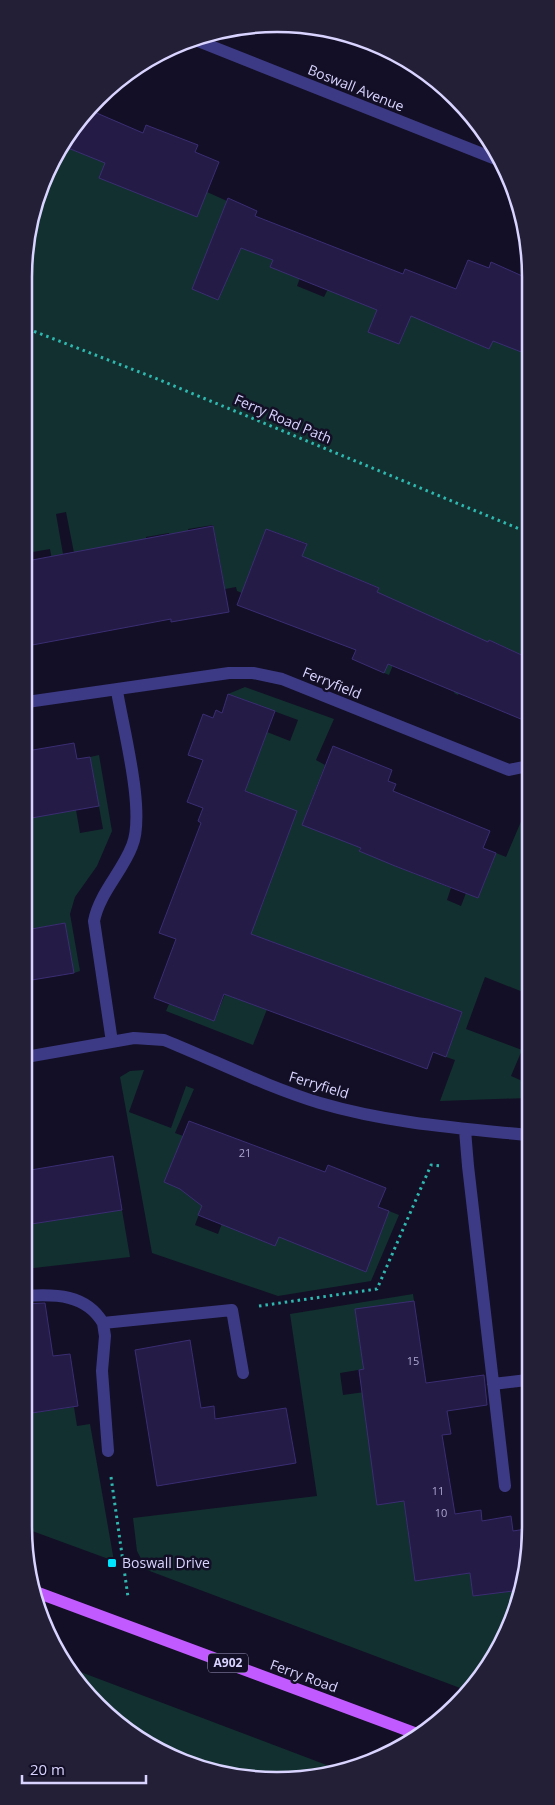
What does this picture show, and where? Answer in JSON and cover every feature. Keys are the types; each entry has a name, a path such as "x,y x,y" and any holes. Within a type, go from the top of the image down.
{"main road":[{"name":"Ferry Road","path":"42,1594 412,1732"}],"street":[{"name":"Boswall Avenue","path":"205,44 491,157"},
{"name":"Ferryfield","path":"32,701 116,691 230,673 266,675 509,770 522,767"},
{"path":"112,1042 94,922 98,907 133,845 138,818 116,691"},
{"name":"Ferryfield","path":"32,1056 134,1038 164,1040 260,1081 320,1102 405,1122 465,1130 522,1135"},
{"path":"465,1130 505,1486"},
{"path":"32,1295 48,1294 76,1299 97,1312 103,1323 105,1336 102,1371 108,1451"},
{"path":"103,1323 232,1310 243,1373"},
{"path":"493,1384 522,1381"}],"path":[{"name":"Ferry Road Path","path":"32,331 155,378 522,531"},
{"path":"232,1310 378,1289 431,1165 468,1166"},
{"path":"108,1451 132,1628"}],"green space":[{"path":"96,113 121,123 100,178 148,197 207,192 227,201 213,236 273,260 270,266 300,278 297,286 324,297 328,289 380,303 369,332 399,344 411,315 419,318 435,281 456,289 458,336 489,349 504,312 522,351 522,655 489,640 458,695 454,693 478,638 398,653 389,675 384,673 407,617 373,603 379,588 358,579 351,594 300,562 306,543 266,529 242,593 237,591 236,587 225,589 213,525 188,529 192,548 173,551 169,533 146,537 149,556 86,614 66,512 56,514 74,617 63,619 50,549 32,552 32,278 37,230 51,184 69,149 80,153"},
{"path":"245,687 334,719 316,760 325,765 308,809 366,833 359,851 383,860 408,797 415,800 407,818 395,866 451,888 447,900 461,906 466,893 478,898 496,853 506,857 522,819 522,992 485,977 466,1029 522,1050 511,1076 522,1081 522,1098 440,1101 455,1060 446,1057 462,1012 338,967 273,994 253,1045 166,1011 169,1004 214,1021 266,895 250,888 245,791 267,732 290,741 298,720 228,694"},
{"path":"99,755 112,831 97,866 75,897 70,914 80,971 74,973 65,923 32,929 32,817 76,810 80,833 103,829 90,757"},
{"path":"144,1070 129,1112 171,1128 186,1086 194,1089 175,1133 183,1136 165,1182 205,1198 195,1225 218,1234 228,1207 262,1221 255,1238 275,1246 282,1229 365,1272 389,1211 399,1215 371,1281 278,1296 152,1253 120,1077 130,1071"},
{"path":"122,1210 130,1257 32,1268 32,1224"},
{"path":"413,1294 414,1301 355,1310 364,1369 340,1373 343,1395 379,1390 389,1449 370,1452 377,1504 404,1501 416,1581 470,1573 473,1596 518,1573 504,1621 497,1636 481,1664 462,1689 147,1570 137,1551 133,1518 317,1496 290,1314"},
{"path":"32,1407 33,1413 74,1407 77,1426 90,1424 114,1561 32,1531"},
{"path":"79,1671 331,1767 294,1772 261,1772 230,1768 184,1754 155,1740 128,1722 104,1701"}],"building":[{"path":"96,113 143,133 146,125 198,145 195,152 219,162 197,217 99,178 105,163 69,149"},
{"path":"228,198 257,211 255,216 403,274 405,269 456,289 468,260 489,268 491,262 522,276 522,352 493,341 489,349 411,316 399,344 368,332 377,310 270,267 273,260 241,248 218,300 192,289"},
{"path":"213,526 229,612 171,622 171,619 32,645 32,560"},
{"path":"266,529 307,544 302,556 379,588 377,592 522,655 522,720 388,664 384,673 352,659 356,650 237,605"},
{"path":"228,694 275,711 245,791 297,811 251,934 462,1012 446,1057 433,1052 427,1069 224,994 214,1021 154,998 176,939 159,933 201,823 198,821 203,808 187,802 203,760 188,755 203,714 213,718 216,710 222,713"},
{"path":"74,743 77,759 90,757 99,806 32,818 32,750"},
{"path":"333,746 392,770 388,781 396,784 393,791 490,831 483,848 496,853 478,898 395,866 359,851 361,848 302,825"},
{"path":"65,923 74,973 32,980 32,929"},
{"path":"189,1121 325,1172 328,1165 386,1188 378,1207 389,1211 366,1272 279,1237 275,1246 198,1215 202,1206 180,1189 164,1182"},
{"path":"113,1156 122,1210 32,1224 32,1170"},
{"path":"414,1301 426,1383 484,1375 487,1405 447,1411 451,1434 442,1435 455,1514 481,1510 482,1521 511,1516 513,1531 522,1530 518,1575 514,1591 473,1596 470,1573 415,1581 404,1501 377,1505 359,1370 364,1369 355,1309"},
{"path":"45,1303 53,1356 70,1354 78,1406 32,1413 32,1304"},
{"path":"190,1340 201,1408 214,1406 215,1419 286,1408 296,1463 157,1486 135,1350"}],"place":[{"name":"Boswall Drive","path":"112,1563"}]}
